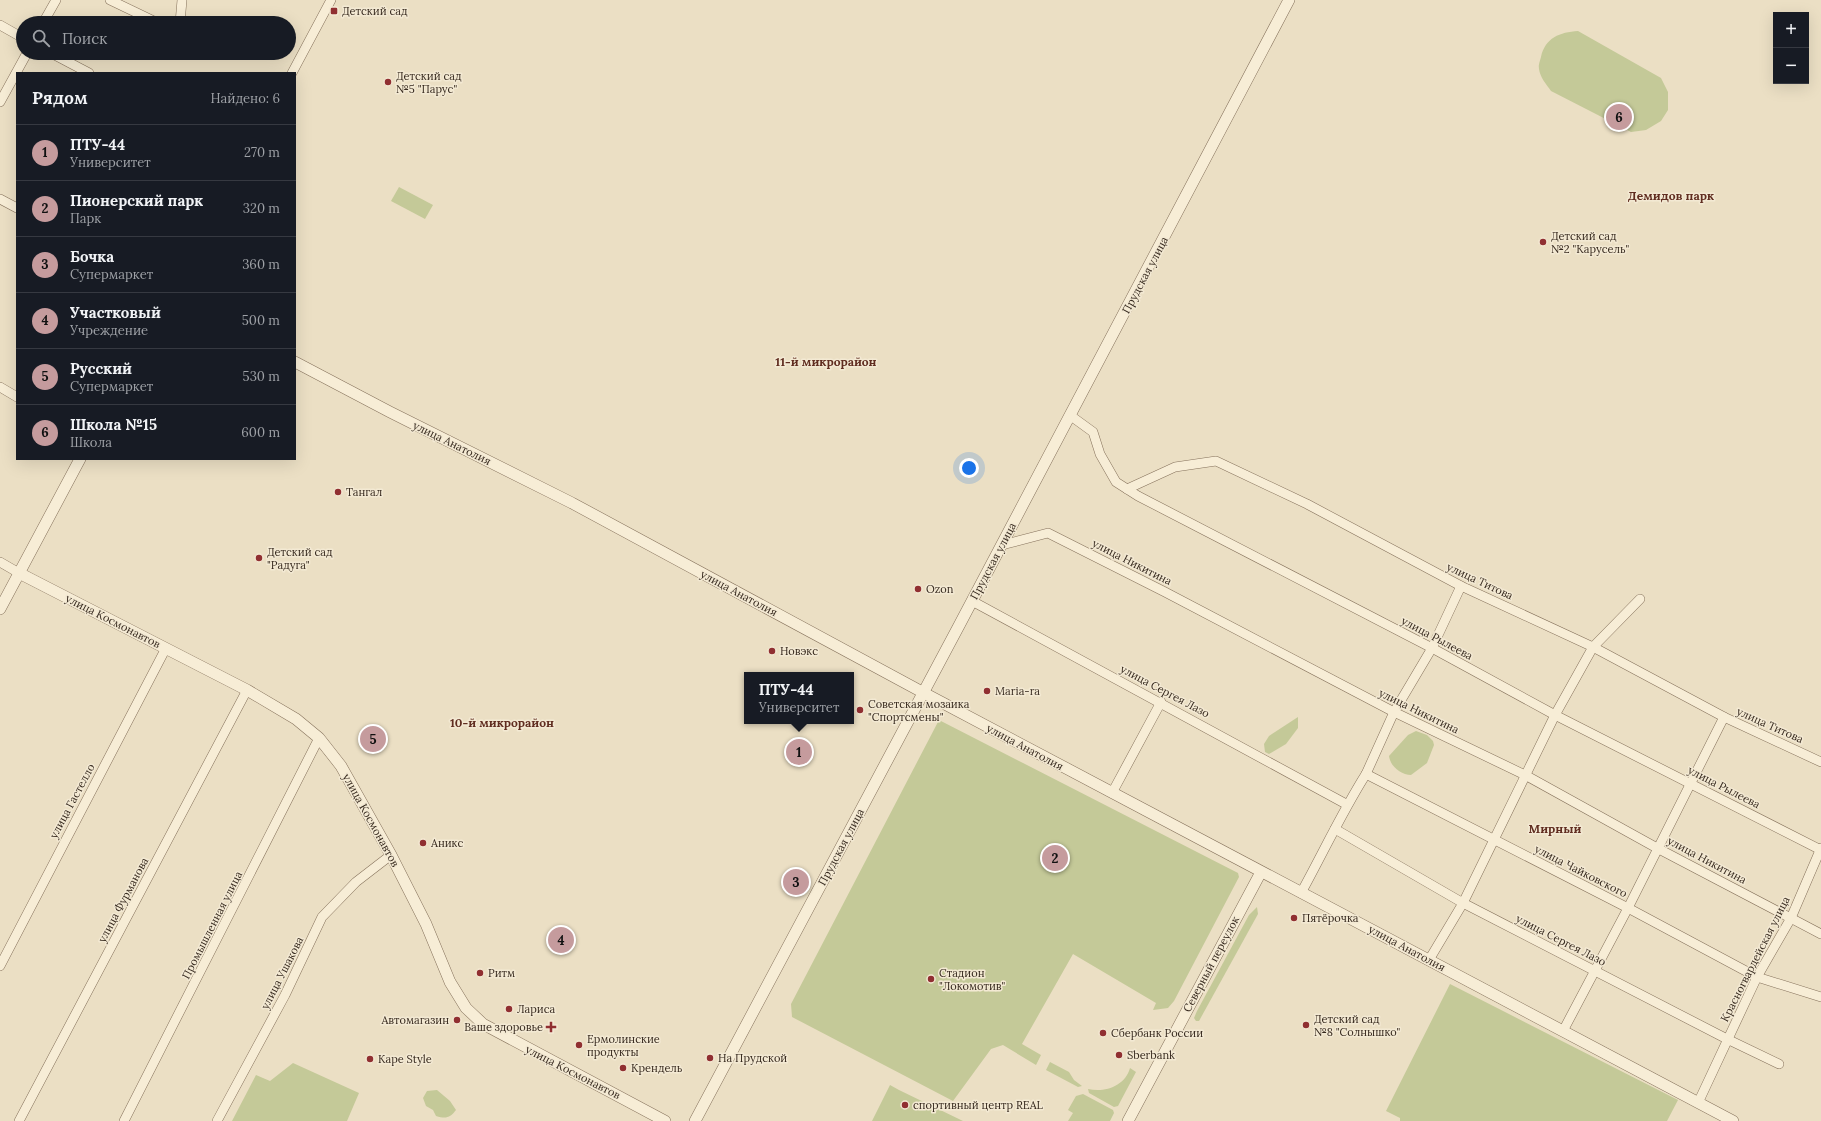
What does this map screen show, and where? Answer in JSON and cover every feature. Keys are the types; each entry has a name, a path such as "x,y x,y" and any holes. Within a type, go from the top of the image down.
{"street":[{"path":"47,16 56,0"},
{"path":"110,0 143,16"},
{"path":"181,16 182,0"},
{"path":"293,72 331,0"},
{"name":"Прудская улица","path":"695,1121 807,908 924,693 1071,416 1289,0"},
{"path":"0,25 16,34"},
{"path":"17,72 23,60"},
{"path":"65,60 88,72"},
{"path":"0,102 16,73"},
{"path":"0,199 16,207"},
{"name":"улица Анатолия","path":"296,363 390,412 572,503 924,693 1733,1121"},
{"path":"0,387 16,396"},
{"name":"улица Рылеева","path":"1071,416 1092,432 1100,454 1116,482 1126,489 1432,648 1555,715 1821,849"},
{"path":"0,609 79,460"},
{"name":"улица Титова","path":"1126,489 1175,467 1216,461 1307,504 1461,586 1593,647 1724,717 1821,762"},
{"name":"улица Никитина","path":"1002,546 1048,533 1165,592 1394,712 1525,775 1657,848 1821,934"},
{"path":"0,562 20,573"},
{"name":"улица Космонавтов","path":"20,573 247,690 296,719 319,738 341,766 392,855 426,924 450,982 470,1013 483,1024 665,1121"},
{"path":"1301,892 1335,829 1346,804 1366,774 1394,712 1432,648 1461,586"},
{"path":"1429,960 1463,904 1555,715 1593,647 1640,599"},
{"name":"улица Сергея Лазо","path":"972,601 1161,702 1346,804"},
{"name":"улица Гастелло","path":"0,966 166,648"},
{"name":"улица Фурманова","path":"20,1121 247,690"},
{"path":"1112,793 1161,702"},
{"path":"1563,1031 1628,908 1724,717"},
{"name":"Промышленная улица","path":"124,1121 178,1018 319,738"},
{"name":"улица Чайковского","path":"1366,774 1494,841 1628,908 1757,977 1821,997"},
{"name":"улица Сергея Лазо","path":"1335,829 1463,904 1779,1064"},
{"name":"Красногвардейская улица","path":"1698,1103 1757,977 1791,918 1821,849"},
{"name":"улица Ушакова","path":"217,1121 285,995 322,917 356,882 392,855"},
{"name":"Северный переулок","path":"1128,1121 1261,872"}],"green space":[{"path":"1578,31 1661,78 1668,92 1668,110 1661,121 1646,130 1631,132 1551,91 1542,78 1539,69 1539,63 1543,50 1554,37 1565,33"},
{"path":"399,187 433,205 425,219 391,201"},
{"path":"1298,717 1298,728 1286,744 1269,754 1265,752 1264,744 1269,736"},
{"path":"939,720 1238,873 1239,877 1174,1001 1168,1008 1153,1010 1156,1003 1073,954 1022,1044 1041,1055 1036,1065 1003,1045 991,1049 953,1101 792,1017 791,1004"},
{"path":"1416,731 1427,735 1433,741 1434,745 1427,763 1411,775 1407,775 1400,772 1391,763 1389,756 1408,735"},
{"path":"1257,907 1258,914 1199,1021 1196,1021 1194,1018 1197,1011 1249,915"},
{"path":"1450,984 1678,1100 1667,1121 1400,1121 1400,1118 1386,1111"},
{"path":"1050,1062 1069,1072 1074,1080 1082,1086 1078,1087 1046,1070"},
{"path":"293,1063 359,1093 347,1121 232,1121 256,1075 270,1081"},
{"path":"1130,1068 1136,1072 1118,1106 1114,1107 1089,1093 1088,1089 1101,1090 1114,1087 1119,1084 1124,1079"},
{"name":"спортивный центр REAL","path":"890,1085 899,1090 963,1121 872,1121"},
{"path":"437,1090 450,1101 456,1110 452,1115 445,1118 436,1116 433,1110 426,1106 423,1098 427,1091"},
{"path":"1083,1094 1113,1110 1114,1113 1110,1121 1068,1121 1073,1113 1068,1110 1076,1096"}],"place":[{"name":"Детский сад","path":"334,11"},
{"name":"Детский сад №5 \"Парус\"","path":"388,82"},
{"name":"Школа №15","path":"1619,117"},
{"name":"Детский сад №2 \"Карусель\"","path":"1543,242"},
{"name":"Тангал","path":"338,492"},
{"name":"Детский сад \"Радуга\"","path":"259,558"},
{"name":"Ozon","path":"918,589"},
{"name":"Новэкс","path":"772,651"},
{"name":"Maria-ra","path":"987,691"},
{"name":"Советская мозаика \"Спортсмены\"","path":"860,710"},
{"name":"Русский","path":"373,739"},
{"name":"ПТУ-44","path":"799,752"},
{"name":"Аникс","path":"423,843"},
{"name":"Пионерский парк","path":"1055,858"},
{"name":"Бочка","path":"796,882"},
{"name":"Пятёрочка","path":"1294,918"},
{"name":"Участковый","path":"561,940"},
{"name":"Ритм","path":"480,973"},
{"name":"Стадион \"Локомотив\"","path":"931,979"},
{"name":"Лариса","path":"509,1009"},
{"name":"Автомагазин","path":"457,1020"},
{"name":"Детский сад №8 \"Солнышко\"","path":"1306,1025"},
{"name":"Ваше здоровье","path":"551,1027"},
{"name":"Сбербанк России","path":"1103,1033"},
{"name":"Ермолинские продукты","path":"579,1045"},
{"name":"Sberbank","path":"1119,1055"},
{"name":"На Прудской","path":"710,1058"},
{"name":"Каре Style","path":"370,1059"},
{"name":"Крендель","path":"623,1068"},
{"name":"спортивный центр REAL","path":"905,1105"}],"district":[{"name":"Демидов парк","path":"1671,195"},
{"name":"11-й микрорайон","path":"826,361"},
{"name":"10-й микрорайон","path":"502,722"},
{"name":"Мирный","path":"1555,828"}]}
